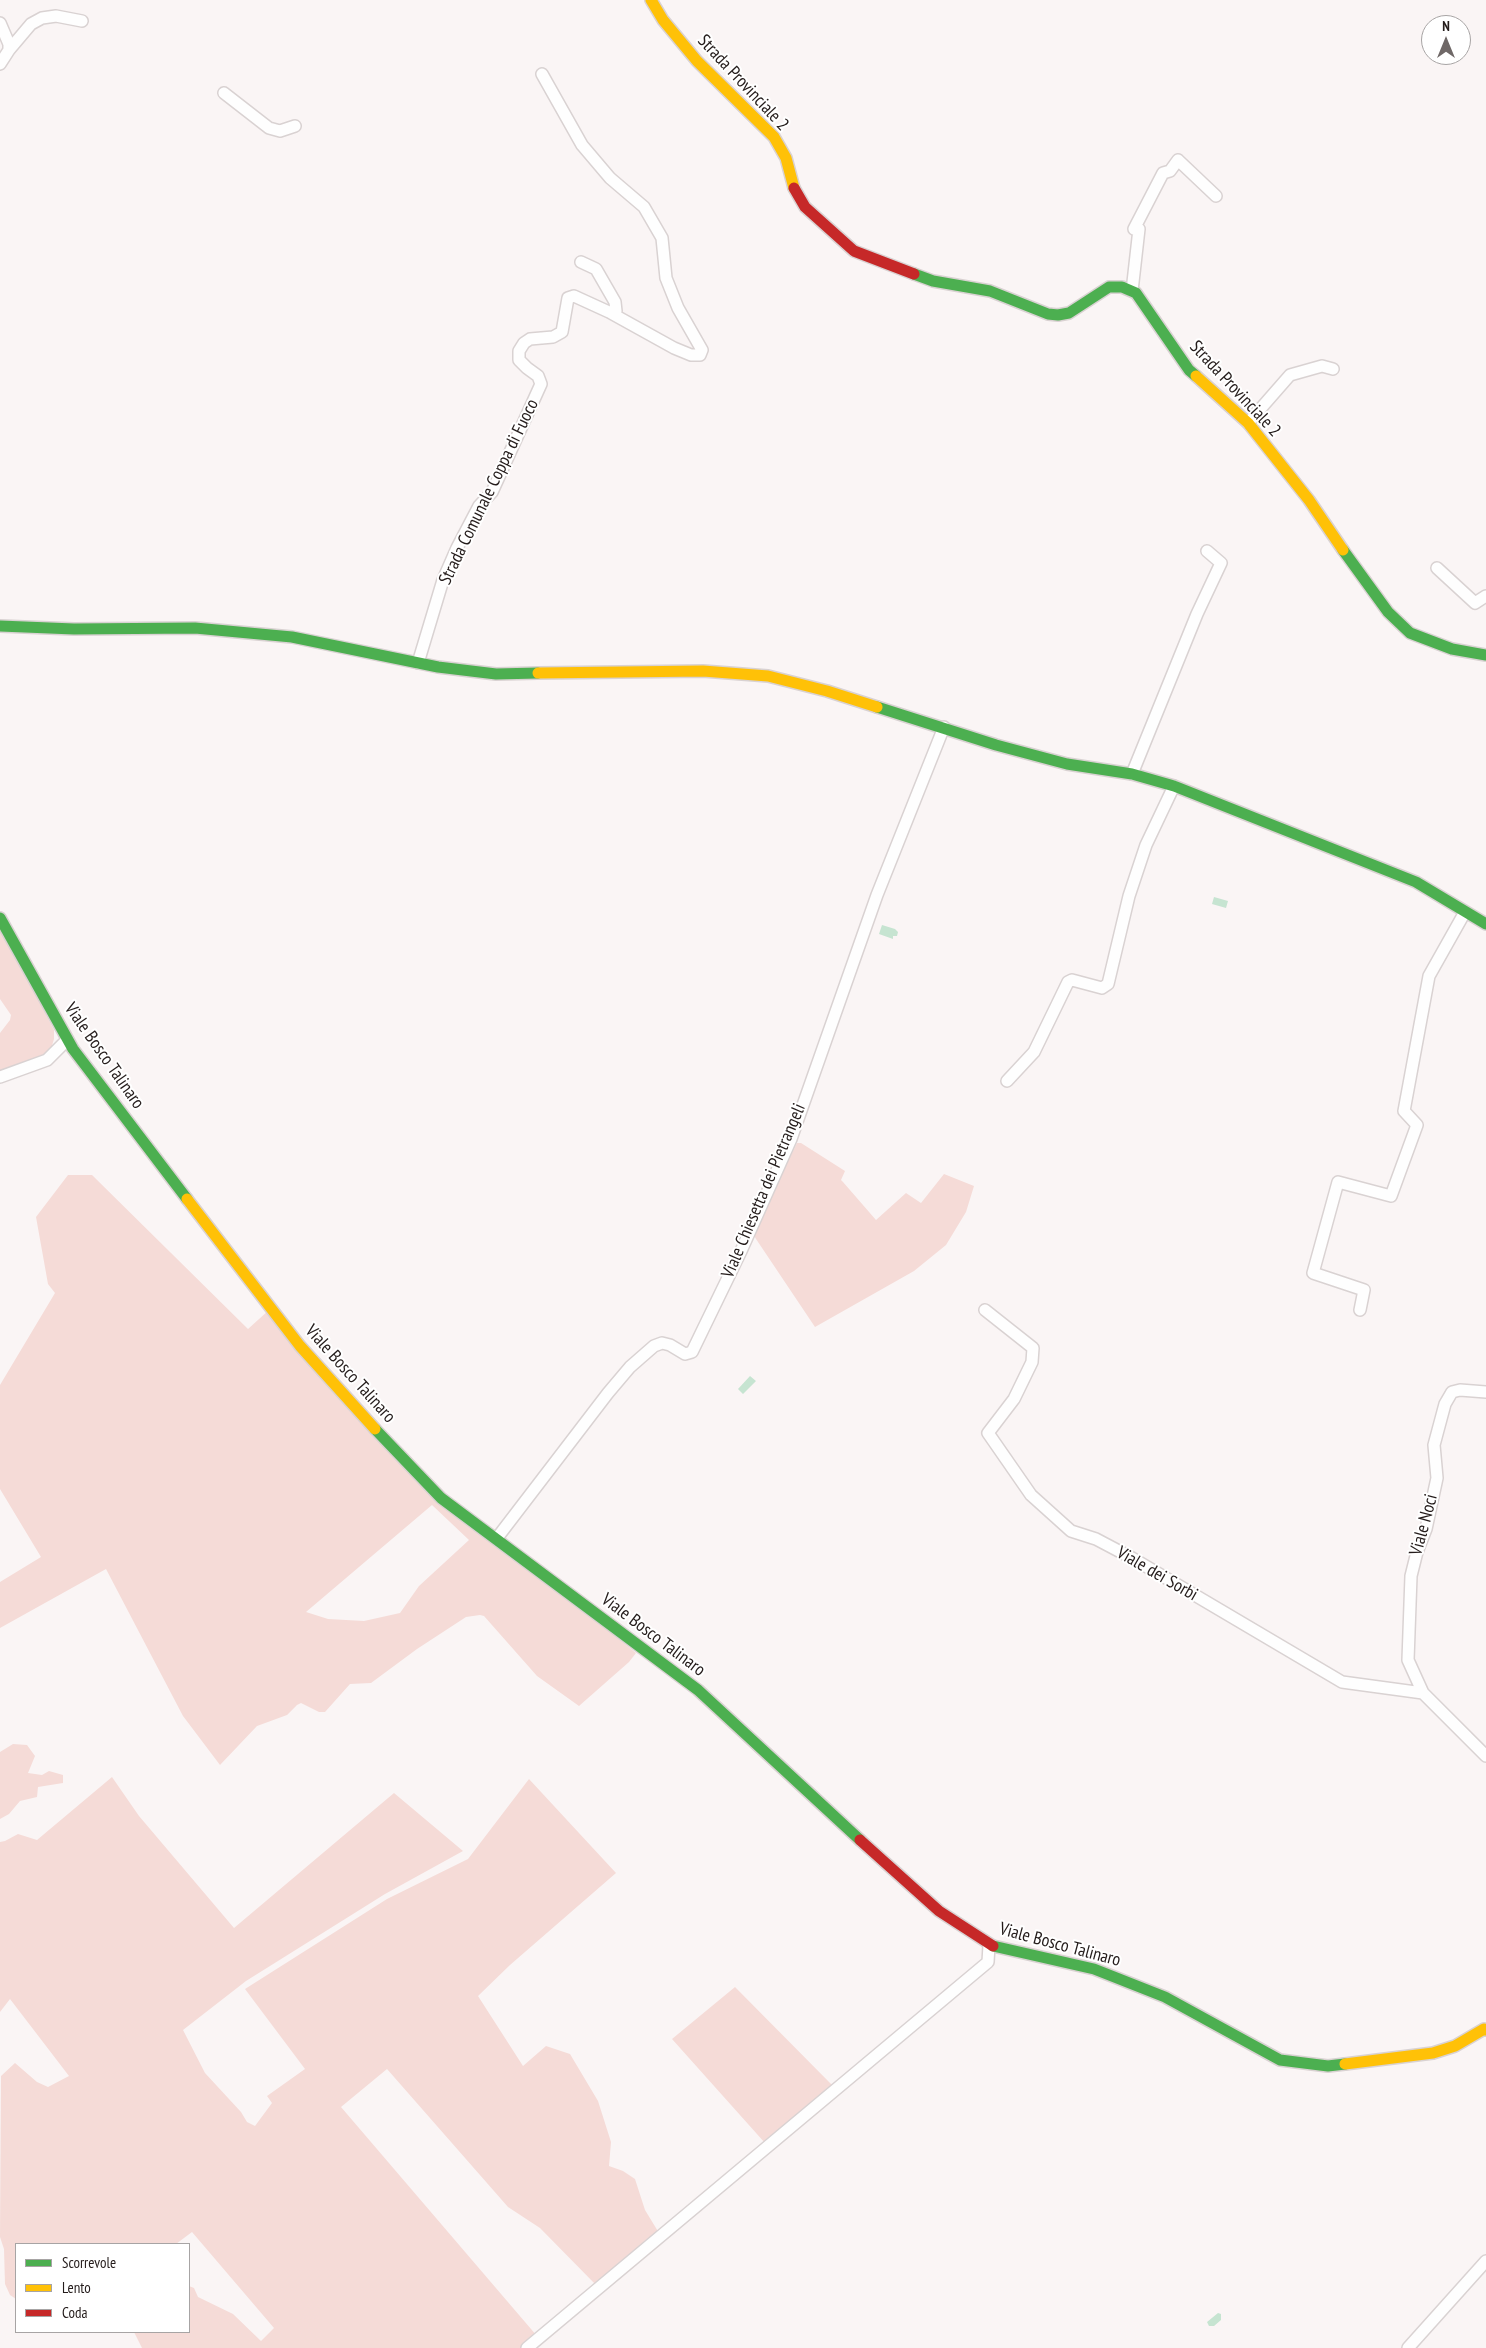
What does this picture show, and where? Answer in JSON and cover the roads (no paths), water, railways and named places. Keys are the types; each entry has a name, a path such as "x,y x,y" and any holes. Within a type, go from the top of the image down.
{"street":[{"name":"Strada Provinciale 2","path":"651,0 663,20 697,61 774,137 786,158 793,186 805,206 854,251 933,282 990,291 1032,310 1048,314 1069,313 1109,287 1122,287 1136,293 1151,312 1188,370 1248,423 1309,500 1353,565 1388,612 1410,633 1427,641 1452,649 1486,655"},
{"path":"0,64 31,24 42,18 56,16 82,21"},
{"path":"0,23 9,44 9,50"},
{"name":"Strada Comunale Coppa di Fuoco","path":"418,663 443,580 457,548 479,506 492,492 541,384 538,376 526,368 519,360 518,351 524,343 530,339 553,337 562,332 568,298 574,296 609,312 674,348 691,355 700,355 702,350 678,308 666,278 662,238 644,207 610,178 582,145 542,74"},
{"path":"224,93 269,128 280,131 295,126"},
{"path":"1132,291 1139,229 1134,229 1163,173 1170,171 1178,160 1216,196"},
{"path":"581,262 596,269 614,302 616,311 609,312"},
{"path":"1248,423 1290,375 1322,366 1333,369"},
{"path":"1132,774 1197,614 1221,563 1207,551"},
{"path":"1438,568 1474,604 1486,596"},
{"path":"0,626 74,629 195,628 244,632 292,637 418,663 496,674 704,671 768,676 827,691 996,745 1058,762 1132,774 1174,786 1416,882 1486,924"},
{"name":"Viale Chiesetta dei Pietrangeli","path":"497,1538 608,1393 630,1368 654,1346 662,1343 670,1345 685,1354 692,1352 741,1251 790,1139 877,895 944,727"},
{"path":"1007,1081 1034,1052 1068,982 1072,980 1102,988 1108,984 1129,896 1143,853 1174,786"},
{"path":"1360,1310 1364,1290 1313,1274 1338,1182 1391,1196 1417,1125 1404,1111 1429,976 1465,912"},
{"name":"Viale Bosco Talinaro","path":"0,918 67,1040 300,1346 420,1478 441,1498 698,1690 813,1798 939,1911 989,1945 1094,1969 1165,1997 1280,2060 1328,2066 1433,2053 1455,2046 1485,2028"},
{"path":"0,1077 47,1060 67,1040"},
{"name":"Viale dei Sorbi","path":"985,1310 1033,1348 1032,1362 1014,1398 988,1433 1032,1495 1071,1531 1096,1539 1132,1558 1342,1682 1423,1693"},
{"name":"Viale Noci","path":"1423,1693 1408,1660 1411,1576 1416,1552 1426,1528 1437,1478 1434,1445 1445,1404 1452,1392 1460,1390 1486,1392"},
{"path":"1423,1693 1486,1756"},
{"path":"527,2348 988,1962 989,1945"},
{"path":"1408,2348 1486,2261"}]}
